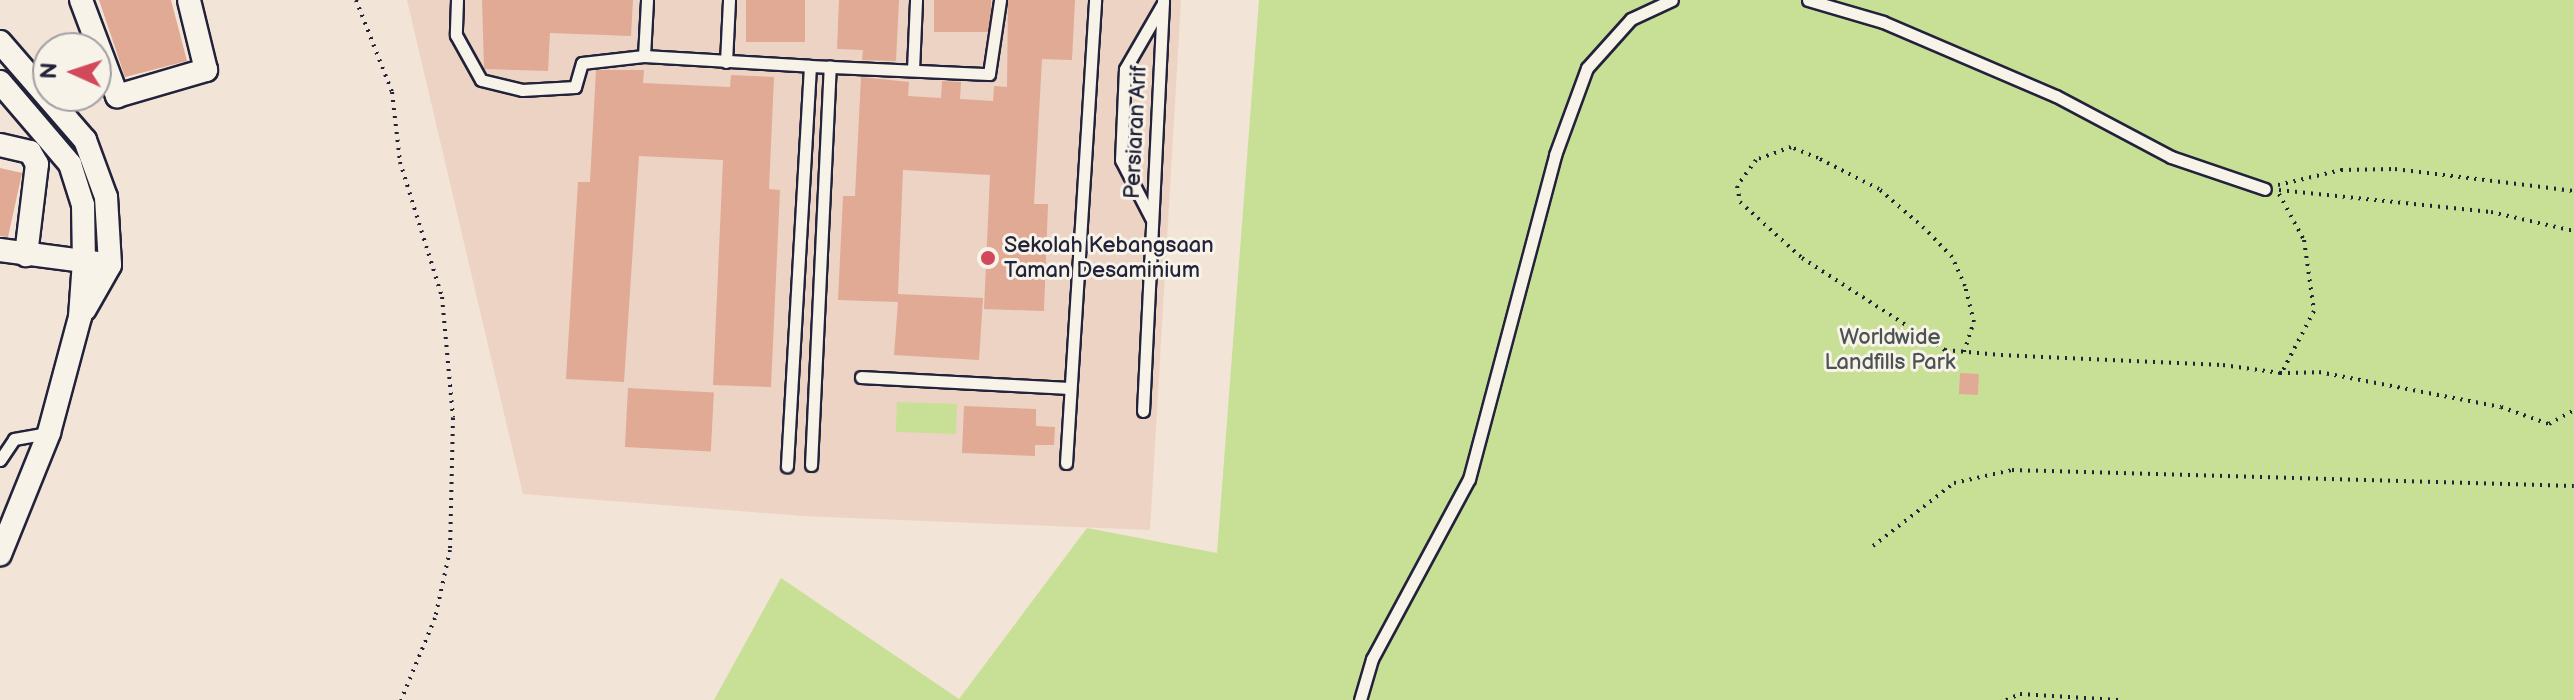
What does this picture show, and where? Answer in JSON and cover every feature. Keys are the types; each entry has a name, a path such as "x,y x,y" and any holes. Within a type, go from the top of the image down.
{"street":[{"path":"81,0 117,96 206,70 189,0"},
{"path":"0,42 85,140 106,197 110,265 80,317"},
{"path":"0,82 70,164 83,205 84,261 80,317 49,433 0,554"},
{"path":"0,145 30,152 37,164 26,255"},
{"path":"0,250 110,265"}],"lane":[{"path":"457,0 456,35 481,80 560,91 575,87 582,63 644,56 989,74 1000,0"},
{"path":"644,56 647,0"},
{"path":"726,62 729,0"},
{"path":"913,70 916,0"},
{"path":"1066,463 1095,0"},
{"path":"1360,700 1372,659 1469,479 1555,155 1587,68 1631,19 1672,0"},
{"path":"1808,0 1883,22 2056,96 2171,157 2265,189"},
{"path":"1152,221 1121,160 1125,69 1163,2"},
{"name":"Persiaran Arif","path":"1143,411 1163,2"},
{"path":"787,466 810,66"},
{"path":"811,465 830,66"},
{"path":"861,377 1069,388"},
{"path":"0,460 14,439 49,433"}],"path":[{"path":"356,0 392,92 400,162 442,297 453,418 450,550 435,618 401,700"},
{"path":"1964,352 1974,322 1965,286 1952,257 1924,228 1879,189 1791,147 1756,160 1737,186 1740,202 1802,258 1916,336 1964,352 2280,373 2418,389 2530,413 2549,424 2574,410"},
{"path":"2265,189 2341,170 2395,169 2574,191"},
{"path":"2265,189 2491,212 2574,231"},
{"path":"2278,190 2304,240 2314,311 2280,373"},
{"path":"1873,546 1954,483 2012,470 2574,486"},
{"path":"2006,700 2020,694 2119,700"}],"shaded area":[{"path":"407,0 1181,0 1150,530 803,516 523,494"}],"green space":[{"name":"Worldwide Landfills Park","path":"1259,0 2574,0 2574,700 714,700 781,578 959,699 1087,528 1217,553"},
{"path":"897,402 957,404 956,434 896,432"}],"building":[{"path":"99,0 171,0 187,61 125,77"},
{"path":"482,0 633,0 631,36 550,33 548,71 484,69"},
{"path":"746,0 805,0 805,42 746,42"},
{"path":"839,0 899,0 896,61 862,60 863,50 837,49"},
{"path":"934,0 991,0 991,32 934,32"},
{"path":"1008,0 1075,0 1072,60 1042,59 1034,204 1048,204 1044,311 984,309 990,175 903,170 898,294 983,298 979,360 894,355 898,302 838,300 843,196 855,196 861,77 909,82 908,96 941,98 942,81 961,82 960,99 993,101 994,86 1007,87"},
{"path":"596,70 644,70 643,83 730,87 731,75 774,77 769,189 780,190 771,387 713,385 723,160 639,156 624,382 566,379 578,182 590,182"},
{"path":"0,168 22,173 8,237 0,236"},
{"path":"1960,373 1979,374 1978,395 1959,394"},
{"path":"628,388 714,393 711,451 625,447"},
{"path":"964,406 1036,409 1036,426 1055,427 1054,445 1035,445 1035,456 962,453"}],"place":[{"name":"Sekolah Kebangsaan Taman Desaminium","path":"988,258"}]}
